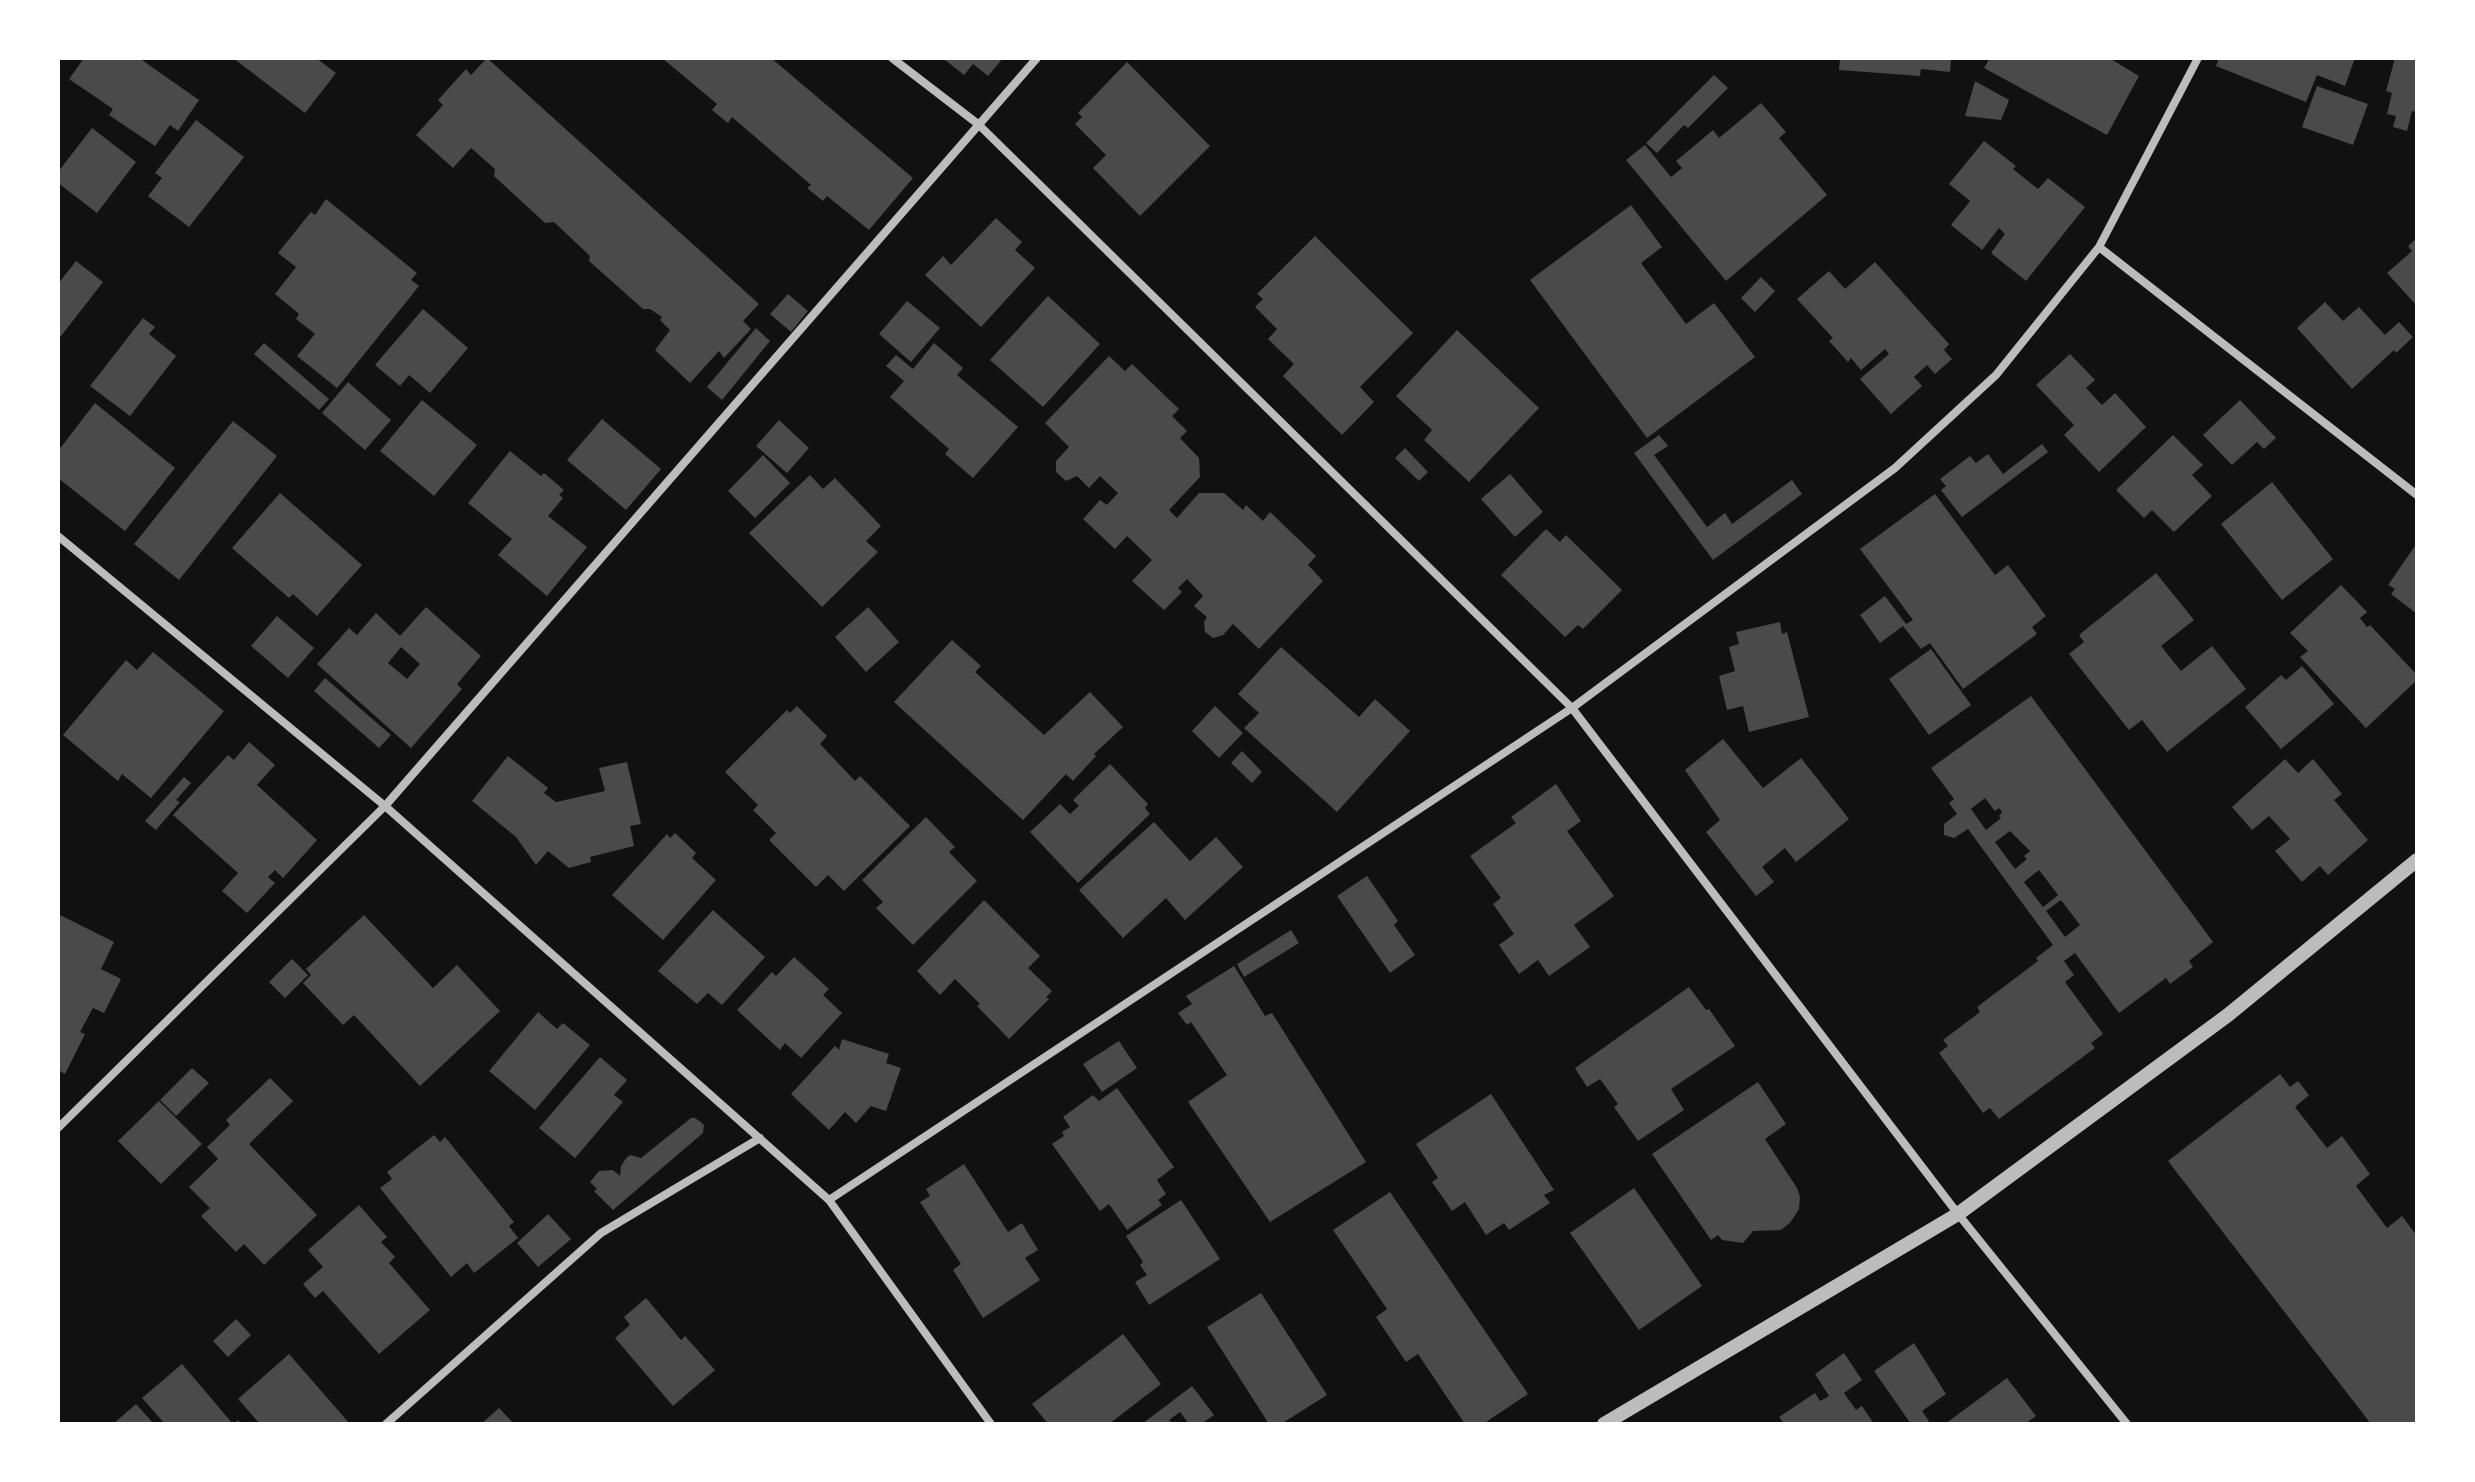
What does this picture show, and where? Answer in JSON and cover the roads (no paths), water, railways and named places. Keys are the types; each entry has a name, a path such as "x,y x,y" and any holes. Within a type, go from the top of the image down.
{"street":[{"path":"892,58 978,124 1572,708 1958,1214 2127,1424"},
{"path":"58,1128 385,806 1037,58"},
{"path":"829,1200 1572,708 1895,468 1996,375 2099,247 2198,58"},
{"path":"2099,247 2417,495"},
{"path":"58,536 385,806 829,1200 991,1424"},
{"path":"1604,1424 1958,1214 2228,1015 2417,860"},
{"path":"386,1424 601,1233 760,1138"}]}
